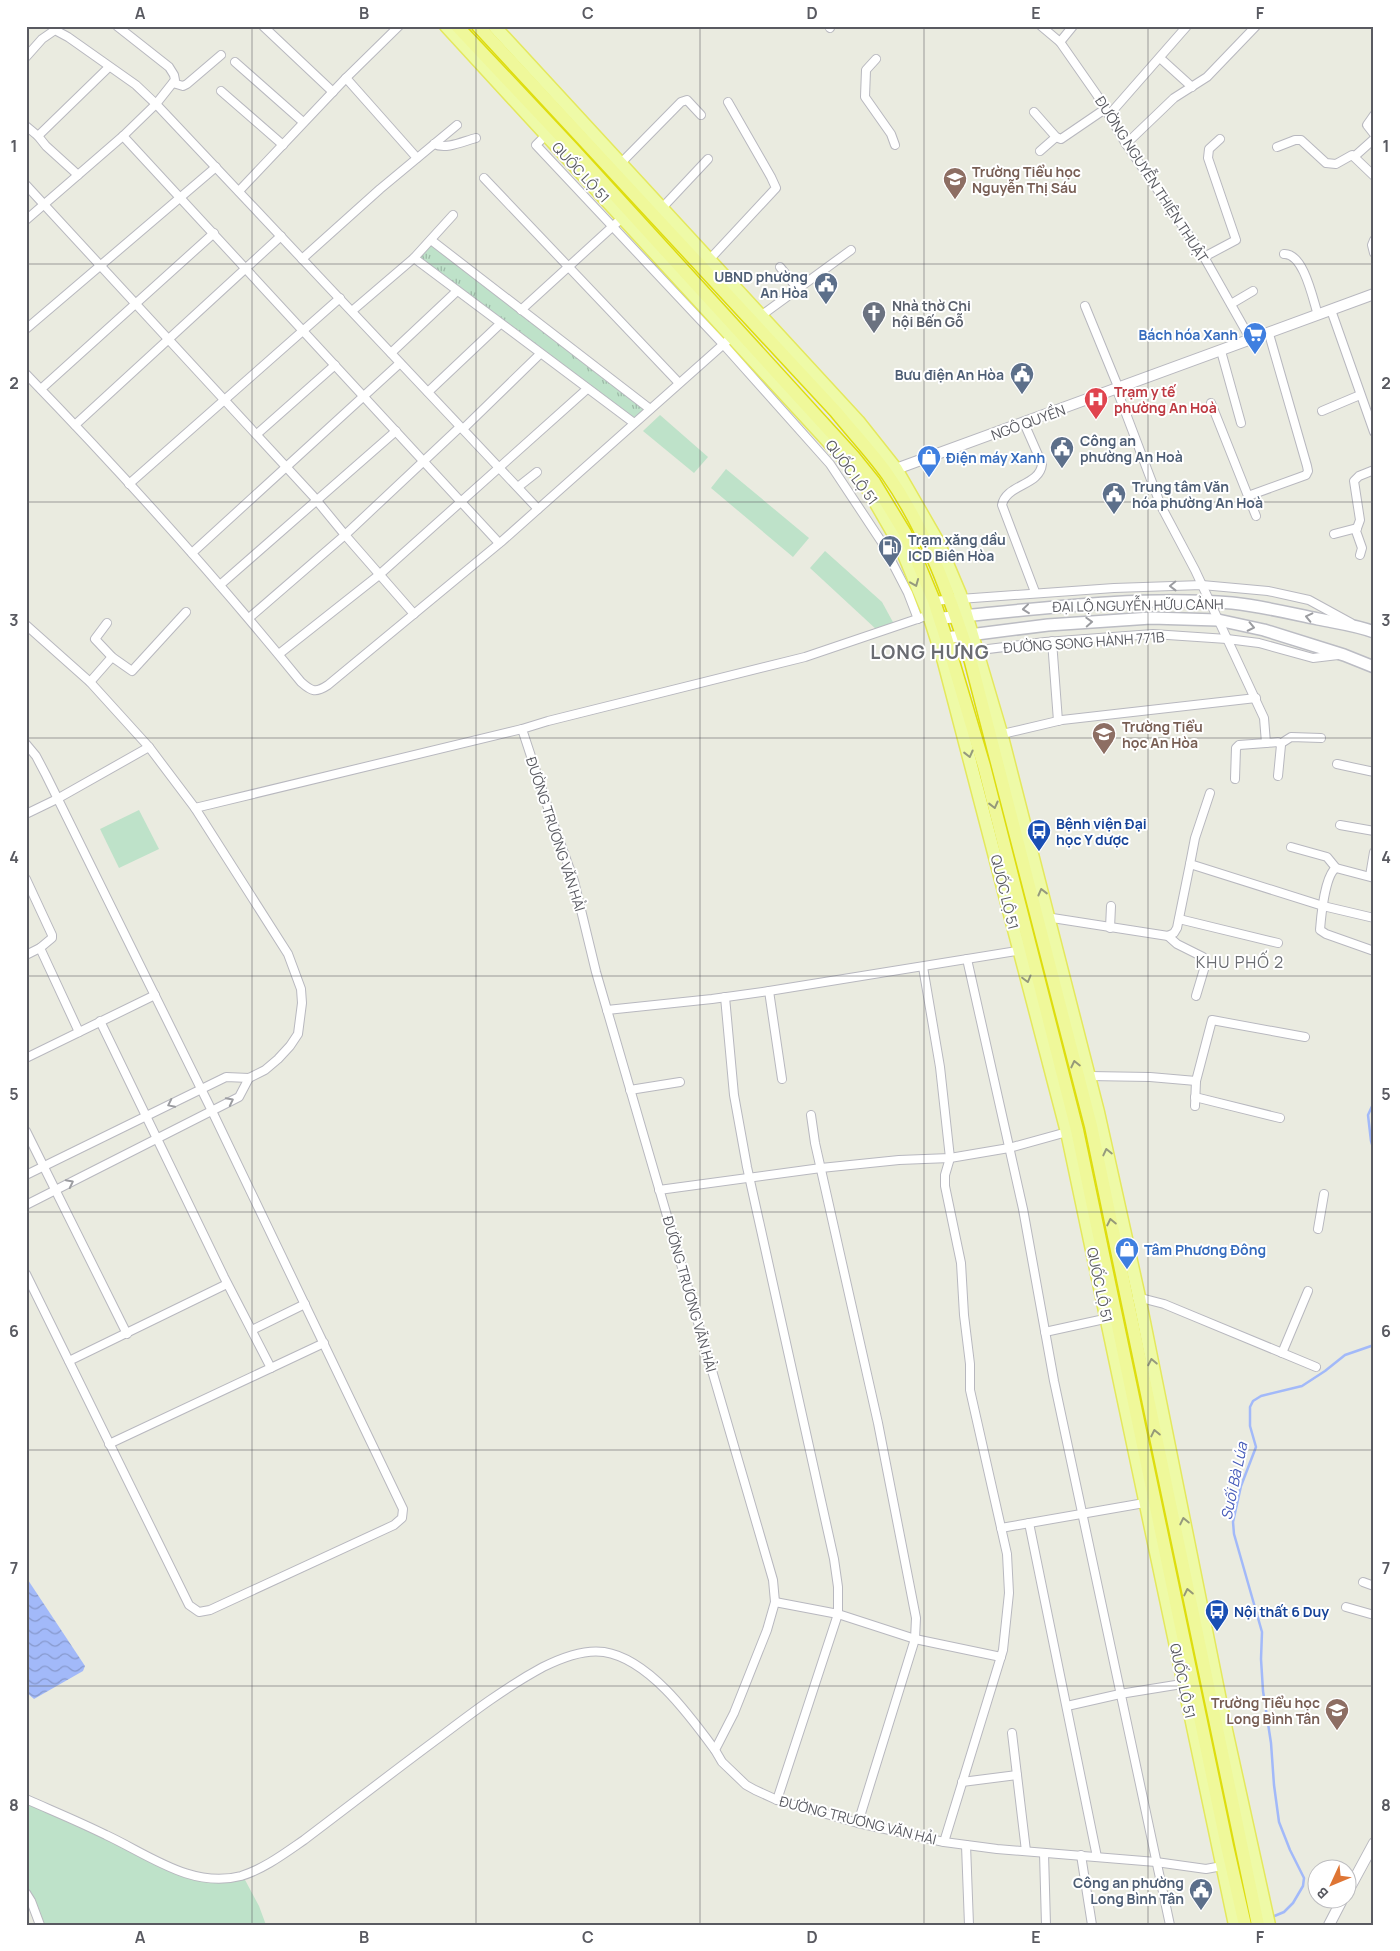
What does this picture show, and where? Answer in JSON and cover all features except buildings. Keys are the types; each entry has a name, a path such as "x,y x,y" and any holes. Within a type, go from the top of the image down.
{"highway":[{"name":"QUỐC LỘ 51","path":"457,26 566,141 731,337 827,426 874,482 905,533 929,612 941,638 984,766 1025,949 1072,1131 1188,1683"},
{"name":"QUỐC LỘ 51","path":"478,26 581,127 777,340 887,474 955,599 996,735 1096,1125 1126,1298 1187,1560 1250,1860 1248,1919"},
{"path":"1072,1131 1096,1125"},
{"path":"1227,1865 1250,1860"},
{"name":"QUỐC LỘ 51","path":"1227,1865 1248,1919"}],"main road":[{"name":"QUỐC LỘ 51","path":"446,26 846,460 866,486 900,545 929,612"},
{"name":"QUỐC LỘ 51","path":"494,26 581,127 621,163 662,208 706,264 762,315 777,340 902,467 938,542 955,599"},
{"name":"ĐẠI LỘ NGUYỄN HỮU CẢNH","path":"929,612 961,616 1051,607 1210,601 1272,608 1355,625 1374,632"},
{"name":"ĐẠI LỘ NGUYỄN HỮU CẢNH","path":"941,638 1048,625 1151,618 1218,620 1264,630 1374,666"},
{"name":"QUỐC LỘ 51","path":"1042,917 1089,1076 1096,1125 1139,1297 1187,1560"},
{"name":"QUỐC LỘ 51","path":"1188,1683 1227,1865"},
{"path":"1248,1919 1269,1925"}],"street":[{"path":"26,220 123,136 156,104 175,80 174,74 169,67 116,26"},
{"path":"263,26 333,92"},
{"path":"239,191 303,122 399,26"},
{"name":"ĐƯỜNG NGUYỄN THIỆN THUẬT","path":"1041,26 1060,42 1126,144 1204,257 1251,340"},
{"path":"1060,42 1073,26"},
{"path":"1034,112 1056,137 1063,139 1107,112 1160,58 1188,26"},
{"path":"1126,144 1170,102 1207,77 1256,26"},
{"path":"26,56 42,39 55,30 68,37 136,85 239,191 538,509"},
{"path":"173,83 183,86 187,84 221,55"},
{"path":"876,58 866,70 865,98 891,134 895,145"},
{"path":"1160,58 1192,87"},
{"path":"235,62 303,122"},
{"path":"38,136 109,66"},
{"path":"346,78 417,158"},
{"path":"221,91 283,145"},
{"path":"621,163 681,102 687,100 701,115"},
{"path":"706,264 776,188 728,102"},
{"path":"1374,116 1367,124 1374,134"},
{"path":"302,259 456,125"},
{"path":"26,126 78,175"},
{"path":"547,134 536,145 612,227 731,337 853,496 881,541 908,593 929,612"},
{"path":"123,136 500,543"},
{"path":"1040,151 1056,137"},
{"path":"434,144 438,146 451,145 476,138"},
{"path":"1204,257 1236,240 1208,158 1209,149 1220,139"},
{"path":"1277,146 1301,140 1326,163 1336,164 1355,156 1374,139"},
{"path":"1355,156 1374,176"},
{"path":"662,208 708,159"},
{"path":"26,329 216,167"},
{"path":"484,178 679,383"},
{"path":"26,184 317,500 414,614"},
{"path":"352,311 414,258 453,215"},
{"path":"521,310 623,217"},
{"path":"41,389 214,233"},
{"path":"75,425 281,236"},
{"path":"431,240 650,409"},
{"path":"1374,240 1372,245 1374,254"},
{"path":"762,315 851,250"},
{"path":"1284,254 1291,255 1301,265 1318,315"},
{"path":"414,258 634,423"},
{"path":"780,267 798,289"},
{"path":"391,353 457,291"},
{"path":"1231,304 1253,291"},
{"name":"NGÔ QUYỀN","path":"902,467 1374,294"},
{"path":"129,484 340,298"},
{"path":"1085,306 1161,506 1210,601 1256,698 1264,718 1266,743"},
{"path":"1331,310 1374,432"},
{"path":"428,392 500,324"},
{"path":"1248,496 1303,477 1308,471 1269,334"},
{"path":"26,374 192,553 310,691 317,692 328,685 500,543 731,337"},
{"path":"1221,351 1241,423"},
{"path":"249,618 345,535 540,354"},
{"path":"192,553 400,363"},
{"path":"257,434 336,365"},
{"path":"278,654 379,575 587,388"},
{"path":"1322,411 1360,395"},
{"path":"1211,403 1256,516"},
{"path":"1024,423 1042,468 1039,474 1006,494 1002,505 1035,592"},
{"path":"220,585 396,430"},
{"path":"1360,555 1362,548 1357,528 1360,520 1354,481 1359,476 1374,470"},
{"path":"518,487 537,472"},
{"path":"853,496 866,486"},
{"path":"1334,534 1357,528"},
{"path":"195,808 522,729 805,657 929,612 955,599 1035,592 1202,585 1268,591 1309,600 1355,625"},
{"path":"107,623 95,639 112,657 132,671 136,669 186,612"},
{"path":"26,625 90,682 148,747 195,808 288,954 301,990 302,1003 298,1034 290,1046 278,1059 249,1078 239,1097 26,1205"},
{"name":"ĐƯỜNG SONG HÀNH 771B","path":"946,654 1052,641 1153,634 1259,643 1313,658 1344,655"},
{"path":"1052,641 1058,721"},
{"path":"90,682 112,657"},
{"path":"996,735 1058,721 1256,698"},
{"name":"ĐƯỜNG TRƯƠNG VĂN HẢI","path":"522,729 574,880 596,972 774,1580 775,1602 767,1630 734,1713 715,1750 722,1762 746,1785 777,1800 858,1823 944,1842 1044,1853 1156,1862 1206,1869 1227,1865"},
{"path":"1236,779 1235,751 1237,746 1266,743 1280,744 1291,737 1321,738"},
{"path":"26,744 36,756 212,1111 403,1509 402,1518 394,1525 210,1610 199,1612 189,1604 26,1274"},
{"path":"1278,776 1280,744"},
{"path":"26,814 57,799 148,747"},
{"path":"1337,764 1374,772"},
{"path":"1042,917 1168,936 1174,933 1179,919 1195,838 1210,793"},
{"path":"1340,825 1374,831"},
{"path":"1291,847 1327,857 1336,868 1372,877 1374,852"},
{"path":"1190,864 1323,906 1374,918"},
{"path":"1336,868 1331,874 1323,906 1320,923 1321,932 1374,951"},
{"path":"26,879 52,935 50,942 26,954"},
{"path":"1110,928 1111,906"},
{"path":"1179,919 1278,943"},
{"path":"1168,936 1176,944 1203,957 1205,966 1196,996"},
{"path":"40,948 79,1032"},
{"path":"607,1010 769,992 1025,949"},
{"path":"968,959 1023,1209 1054,1380 1170,1925"},
{"path":"923,967 940,1067 950,1158 945,1175 945,1186 961,1263 964,1315 970,1364 970,1390 1008,1554 1010,1574 1008,1613 1001,1657 944,1842"},
{"path":"769,992 782,1079"},
{"path":"26,1058 155,994"},
{"path":"725,997 734,1095 749,1177 834,1559 838,1587 838,1614 777,1800"},
{"path":"1195,1106 1196,1081 1212,1020 1305,1037"},
{"path":"100,1021 156,1139 271,1368"},
{"path":"26,1175 226,1076 249,1078"},
{"path":"1089,1076 1150,1077 1196,1081"},
{"path":"630,1090 680,1082"},
{"path":"1195,1097 1280,1118"},
{"path":"811,1115 878,1423 915,1610 915,1639 858,1823"},
{"path":"26,1131 127,1334"},
{"path":"659,1190 821,1168 899,1160 950,1158 1009,1148 1072,1131"},
{"path":"1318,1229 1324,1194"},
{"path":"69,1361 228,1284"},
{"path":"1282,1353 1308,1291"},
{"path":"1126,1298 1139,1297 1164,1304 1316,1366"},
{"path":"252,1330 305,1304"},
{"path":"1046,1332 1112,1317"},
{"path":"110,1444 324,1343"},
{"path":"1002,1528 1150,1502"},
{"path":"1029,1523 1097,1857"},
{"path":"1363,1582 1374,1586"},
{"path":"775,1602 838,1614 915,1639 1001,1657"},
{"path":"1346,1607 1374,1615"},
{"path":"26,1799 107,1835 166,1866 192,1876 227,1878 243,1875 270,1862 304,1840 504,1691 544,1667 591,1651 605,1652 618,1656 660,1682 693,1720 715,1750"},
{"path":"1067,1706 1120,1694 1188,1683"},
{"path":"1012,1733 1026,1851"},
{"path":"962,1782 1017,1775"},
{"path":"966,1845 969,1925"},
{"path":"1358,1874 1373,1848"},
{"path":"1044,1853 1046,1925"},
{"path":"1081,1856 1092,1925"},
{"path":"26,1894 31,1901 40,1925"},
{"path":"1329,1925 1338,1908"}],"green space":[{"path":"431,244 645,409 634,420 418,257"},
{"path":"660,415 708,457 694,473 643,431"},
{"path":"726,469 809,538 793,557 711,488"},
{"path":"825,551 882,602 894,624 877,630 810,568"},
{"path":"139,810 159,849 119,868 100,829"},
{"path":"26,1802 190,1878 210,1881 244,1878 259,1906 266,1925 43,1925 34,1900 26,1889"}],"water":[{"path":"26,1577 85,1666 83,1671 34,1699 26,1692"}],"waterway":[{"name":"Suối Bà Lúa","path":"1374,1102 1368,1115 1374,1151"},
{"name":"Suối Bà Lúa","path":"1272,1917 1284,1912 1293,1903 1303,1886 1304,1878 1279,1822 1271,1743 1263,1691 1262,1632 1234,1534 1233,1522 1241,1486 1256,1447 1250,1426 1250,1407 1253,1401 1261,1396 1302,1386 1345,1355 1374,1345"}],"place":[{"name":"Trường Tiểu học Nguyễn Thị Sáu","path":"955,200"},
{"name":"UBND phường An Hòa","path":"826,305"},
{"name":"Nhà thờ Chi hội Bến Gỗ","path":"874,334"},
{"name":"Bách hóa Xanh","path":"1255,355"},
{"name":"Bưu điện An Hòa","path":"1022,395"},
{"name":"Trạm y tế phường An Hoà","path":"1096,420"},
{"name":"Công an phường An Hoà","path":"1062,469"},
{"name":"Điện máy Xanh","path":"929,478"},
{"name":"Trung tâm Văn hóa phường An Hoà","path":"1114,515"},
{"name":"Trạm xăng dầu ICD Biên Hòa","path":"890,568"},
{"name":"Trường Tiểu học An Hòa","path":"1104,755"},
{"name":"Bệnh viện Đại học Y dược","path":"1039,852"},
{"name":"Tâm Phương Đông","path":"1127,1270"},
{"name":"Nội thất 6 Duy","path":"1217,1632"},
{"name":"Trường Tiểu học Long Bình Tân","path":"1337,1731"},
{"name":"Công an phường Long Bình Tân","path":"1201,1911"}],"district":[{"name":"LONG HƯNG","path":"930,652"},
{"name":"KHU PHỐ 2","path":"1240,962"}]}
